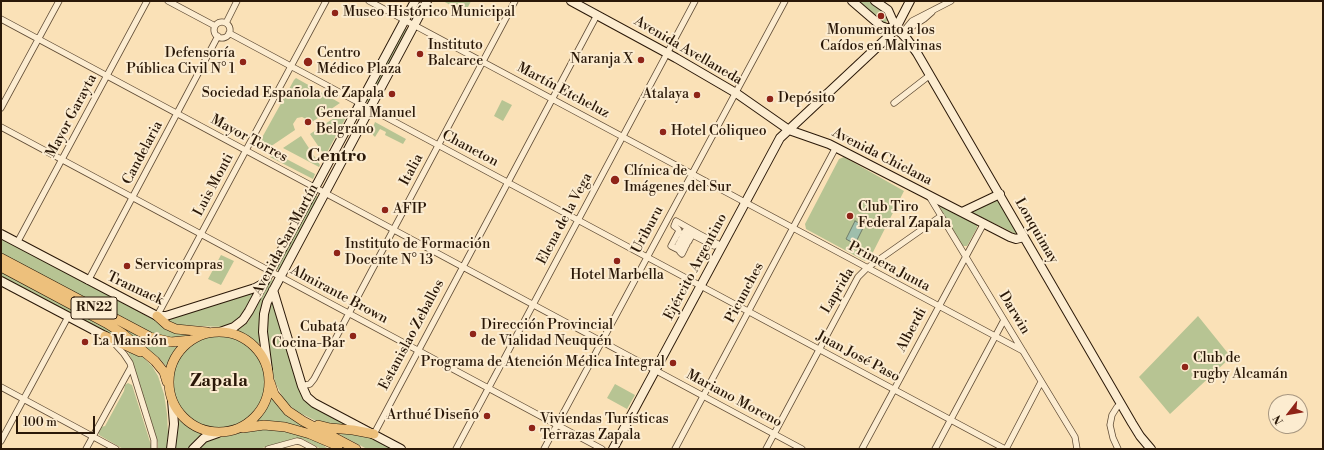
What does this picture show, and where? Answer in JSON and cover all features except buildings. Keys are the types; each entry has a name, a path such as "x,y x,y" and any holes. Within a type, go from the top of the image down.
{"main road":[{"name":"Avenida San Martín","path":"216,332 234,327 243,320 249,312 415,1"},
{"name":"Avenida San Martín","path":"268,374 263,341 265,307 427,1"},
{"name":"Avenida Avellaneda","path":"571,1 667,53 736,93 789,130"},
{"path":"852,1 880,26 899,30"},
{"name":"Lonquimay","path":"875,1 888,10 899,30 915,50 1121,404 1140,436 1151,449"},
{"name":"Ejército Argentino","path":"613,449 779,141 889,36 899,30 910,1"},
{"name":"Avenida Chiclana","path":"789,130 823,141 836,147 1014,238 1024,237"},
{"path":"962,212 1000,194"},
{"name":"Trannack","path":"1,234 157,316 166,316 255,288 264,283"},
{"name":"RN22","path":"1,258 150,338 171,342 192,340"},
{"name":"RN22","path":"1,267 114,328 130,339 155,360 164,372 172,400 178,412 193,425 205,431 218,432 232,431 255,426 274,426 293,429 314,435 343,449"},
{"path":"1,281 105,336 155,360"},
{"path":"273,290 305,394 311,400 401,449"},
{"path":"157,316 167,325 176,329 234,334 241,337 253,346 262,357 272,388 278,400 288,410 303,421 356,449"},
{"name":"RN22","path":"169,386 169,373 174,360 181,349 198,336 216,332"},
{"name":"RN22","path":"232,431 250,422 259,412 268,392 268,374"},
{"path":"171,449 174,424 172,400"},
{"path":"303,421 330,428 374,434"},
{"path":"193,449 204,438 218,432"},
{"path":"314,435 331,449"}],"street":[{"path":"1,108 59,1"},
{"name":"Mayor Garayta","path":"17,243 147,1"},
{"path":"168,1 215,26"},
{"path":"226,23 237,1"},
{"name":"Luis Monti","path":"157,316 326,1"},
{"name":"Martín Etcheluz","path":"369,1 745,203"},
{"name":"Italia","path":"302,386 308,385 312,382 515,1"},
{"name":"Elena de la Vega","path":"456,449 696,1"},
{"name":"Uriburu","path":"544,449 785,1"},
{"path":"899,30 951,1"},
{"name":"Estanislao Zeballos","path":"374,434 597,15"},
{"name":"Mayor Torres","path":"1,19 655,371"},
{"path":"215,26 221,22 226,23"},
{"path":"215,26 215,33 218,36 225,37 229,33 229,26 226,23"},
{"name":"Chaneton","path":"229,33 700,286"},
{"name":"Candelaria","path":"88,281 218,36"},
{"path":"894,103 930,75"},
{"name":"Almirante Brown","path":"1,127 602,449"},
{"name":"Picunches","path":"675,449 836,147"},
{"name":"Darwin","path":"928,194 1042,382 1075,438 1078,448"},
{"name":"Primera Junta","path":"745,203 1023,351"},
{"name":"Laprida","path":"766,449 856,280 867,268 941,216"},
{"path":"676,221 718,244 716,246 713,245 685,231 684,233 691,237 690,239 683,235 682,237 689,241 688,242 681,239 680,241 687,244 686,246 679,242 678,245 685,248 682,254 680,251 671,246 679,231 674,226 676,221"},
{"name":"Alberdi","path":"862,449 984,223"},
{"name":"Juan José Paso","path":"700,286 1006,449"},
{"path":"1,441 68,317"},
{"path":"935,449 1004,320"},
{"path":"105,336 121,350 131,367 154,440 154,449"},
{"path":"86,449 131,367"},
{"name":"Mariano Moreno","path":"655,371 802,449"},
{"path":"1006,449 1042,382"},
{"path":"1,387 116,449"},
{"path":"1118,449 1113,438 1110,425 1112,415 1121,404"},
{"path":"270,449 297,441 314,449"}],"green space":[{"path":"443,1 471,1 465,13"},
{"path":"855,1 870,1 882,7 888,19 887,21 883,24"},
{"path":"403,28 408,30 368,102 366,100"},
{"path":"296,78 340,103 312,122 302,117 297,118 293,124 295,130 264,151 259,143"},
{"path":"502,100 512,105 503,121 494,116"},
{"path":"349,108 350,110 325,156 310,134"},
{"path":"375,122 406,139 403,144 385,135 386,132 380,129 375,137 372,130"},
{"path":"301,136 320,165 319,167 283,148"},
{"path":"275,153 315,174 313,179 270,157"},
{"name":"Club Tiro Federal Zapala","path":"844,157 904,191 869,260 865,261 806,229 805,224 839,159"},
{"path":"315,195 319,199 280,270 278,270 276,268"},
{"path":"995,200 998,200 1017,232 1016,234 971,212"},
{"path":"938,204 977,224 977,228 967,246 962,246"},
{"path":"1,238 173,330 199,333 175,339 154,335 1,253"},
{"path":"221,255 234,261 221,285 208,279"},
{"path":"1,271 108,329 140,350 1,278"},
{"path":"271,279 273,280 265,297 260,319 259,343 256,345 248,338 236,332 248,322"},
{"path":"255,292 240,317 232,324 223,327 178,325 171,323 166,319"},
{"path":"272,298 303,397 354,428 322,424 296,411 284,400 275,382 270,360 267,335 269,309"},
{"name":"Club de rugby Alcamán","path":"1198,316 1231,357 1170,414 1139,377"},
{"path":"107,320 154,343 177,347 168,367 136,340"},
{"path":"218,335 236,339 251,349 261,364 265,382 261,400 251,415 236,425 218,429 200,425 185,415 175,400 171,382 175,364 185,349 200,339"},
{"path":"122,345 143,357 152,366 158,376 164,394 167,414 167,449 158,449 158,443 131,358"},
{"path":"128,383 132,385 151,449 123,449 99,435 101,427 105,426 124,391 125,385"},
{"path":"615,384 635,395 627,409 607,398"},
{"path":"271,397 281,410 330,439 257,422 256,420 263,412"},
{"path":"179,420 204,434 188,449 175,449"},
{"path":"268,429 298,433 321,443 328,449 321,449 303,439 296,438 259,449 198,449 207,441 214,438 246,431"},
{"path":"335,432 366,435 395,449 367,449"}],"shaded area":[{"path":"855,221 864,226 855,244 846,239"}],"place":[{"name":"Museo Histórico Municipal","path":"335,13"},
{"name":"Monumento a los Caídos en Malvinas","path":"881,16"},
{"name":"Instituto Balcarce","path":"420,54"},
{"name":"Naranja X","path":"641,60"},
{"name":"Defensoría Pública Civil N° 1","path":"243,62"},
{"name":"Centro Médico Plaza","path":"308,62"},
{"name":"Sociedad Española de Zapala","path":"392,94"},
{"name":"Atalaya","path":"697,95"},
{"name":"Depósito","path":"770,99"},
{"name":"General Manuel Belgrano","path":"308,122"},
{"name":"Hotel Coliqueo","path":"663,132"},
{"name":"Clínica de Imágenes del Sur","path":"615,180"},
{"name":"AFIP","path":"385,210"},
{"name":"Club Tiro Federal Zapala","path":"850,216"},
{"name":"Instituto de Formación Docente N° 13","path":"337,253"},
{"name":"Hotel Marbella","path":"617,261"},
{"name":"Servicompras","path":"127,266"},
{"name":"Dirección Provincial de Vialidad Neuquén","path":"473,334"},
{"name":"Cubata Cocina-Bar","path":"353,336"},
{"name":"La Mansión","path":"85,342"},
{"name":"Programa de Atención Médica Integral","path":"673,363"},
{"name":"Club de rugby Alcamán","path":"1185,367"},
{"name":"Arthué Diseño","path":"487,416"},
{"name":"Viviendas Turísticas Terrazas Zapala","path":"532,428"}],"district":[{"name":"Centro","path":"337,157"},
{"name":"Zapala","path":"219,382"}]}
